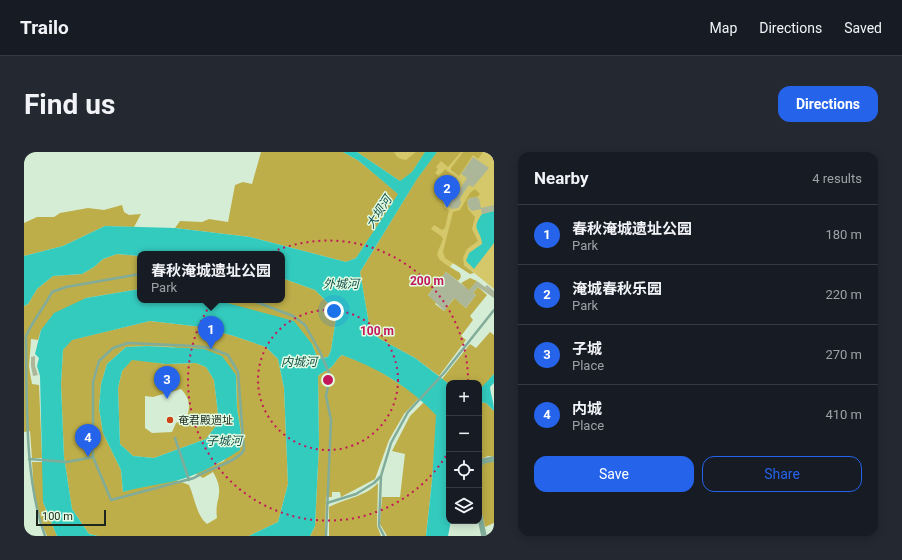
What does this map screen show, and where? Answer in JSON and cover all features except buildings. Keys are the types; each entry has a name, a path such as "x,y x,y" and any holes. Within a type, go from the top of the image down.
{"street":[{"path":"482,462 494,459"},
{"path":"481,524 484,536"}],"lane":[{"path":"45,536 34,505 26,444 26,336 30,325 44,309 52,292 66,287 137,275"},
{"path":"259,303 293,316 305,326 320,352 330,375 326,396 330,420 326,536"},
{"path":"384,536 379,526 381,476 391,443 408,412 444,373 494,310"},
{"path":"128,343 210,348 228,355 238,372 244,450 241,456 188,479 111,500 93,457 93,382 99,360 113,348 128,343"},
{"path":"175,438 188,479"},
{"path":"29,459 67,462 93,457"},
{"path":"327,503 356,494 374,483 381,476"}],"shaded area":[{"path":"261,152 343,152 359,161 399,194 356,258 346,262 250,237 175,228 180,221 202,222 209,219 228,222 235,185 243,182 252,184"},
{"path":"357,152 494,152 494,289 457,259 448,269 389,225 410,191 395,177"},
{"path":"357,152 394,152 399,158 406,160 416,152 425,152 412,172 400,181"},
{"path":"437,152 461,152 448,167 441,161 436,167 438,169 435,173 439,176 445,169 457,178 443,198 444,207 449,210 445,228 442,230 434,225 431,229 443,239 437,254 439,259 460,273 461,277 458,281 446,272 428,295 437,302 435,304 444,311 456,296 466,288 461,283 470,278 477,281 459,302 466,308 476,295 473,293 478,287 487,295 470,316 473,320 461,336 466,340 439,376 415,358 380,339 370,330 360,272 417,179"},
{"path":"463,152 483,152 478,159 473,155 459,176 451,170 451,168"},
{"path":"475,189 480,194 477,197 469,198 467,201 468,209 475,217 472,229 478,241 467,249 463,258 464,265 474,273 470,274 445,258 443,252 453,212 460,210 470,193"},
{"path":"122,205 124,212 129,215 141,214 134,227 105,226 63,246 24,256 24,223 37,217 54,217 60,213 88,208 104,210"},
{"path":"117,254 137,256 137,290 86,298 41,330 38,340 31,339 29,367 32,384 39,385 42,458 32,458 30,431 24,432 24,306 28,304 37,289 53,276 82,274 94,267 103,259"},
{"path":"285,279 315,290 337,312 331,350 328,357 318,359 312,344 223,303 285,303"},
{"path":"150,321 202,327 266,347 278,359 284,388 288,484 278,522 249,536 98,536 89,534 72,509 64,457 61,384 63,350 71,340","holes":["126,347 173,347 236,375 237,408 241,433 224,461 195,473 203,478 213,472 219,486 216,511 217,518 207,524 200,516 189,485 176,480 144,485 123,492 121,470 103,433 99,408 101,384 107,364"]},
{"path":"490,332 494,335 494,374 482,388 482,380 446,380 446,382 442,379 470,344 476,348"},
{"path":"342,355 370,365 420,397 404,414 389,440 375,479 341,497 340,492 332,492 332,497 326,497 325,536 310,536 315,526 319,444 318,376 332,367"},
{"path":"132,359 166,364 196,363 206,367 214,380 219,422 206,439 154,458 133,456 120,444 118,388 122,371","holes":["181,389 189,403 188,415 186,419 176,423 172,432 152,433 145,428 145,396 153,397"]},
{"path":"424,402 437,415 426,536 387,536 380,524 382,497 400,497 405,454 392,451 410,416"},
{"path":"482,402 486,403 494,411 494,457 488,456 482,459"},
{"path":"494,461 494,523 485,527 482,514 482,466 485,462"},
{"path":"32,462 43,462 43,502 57,536 47,536 39,516 34,491"},
{"path":"378,483 377,526 381,536 329,536 329,507 361,494 373,488"}],"water":[{"path":"343,152 357,152 400,181 412,172 425,152 437,152 417,179 360,272 370,330 380,339 415,358 446,382 446,524 450,524 448,536 426,536 432,481 436,415 426,405 393,379 381,372 342,355 332,367 318,376 319,444 315,526 310,536 249,536 278,522 288,484 284,388 278,359 266,347 234,336 202,327 150,321 72,340 63,350 61,384 64,457 72,509 89,534 98,536 57,536 43,502 40,376 37,366 39,358 35,354 41,330 54,313 86,298 137,290 137,303 227,303 294,321 312,344 318,359 328,357 331,350 337,312 315,290 285,279 285,251 137,251 137,256 117,254 103,259 94,267 82,274 53,276 37,289 28,304 24,306 24,256 63,246 105,226 175,228 250,237 346,262 356,258 398,194 359,161"},
{"path":"494,211 494,243 474,269 466,261 469,253 482,244 476,227 477,224 482,214"},
{"name":"子城河","path":"147,346 204,349 222,356 236,375 237,408 241,433 240,450 217,464 191,476 175,481 123,492 121,470 103,433 99,408 101,384 107,364 126,347","holes":["132,360 166,364 196,363 206,367 214,380 219,422 206,439 154,458 133,456 120,444 118,388 122,371"]},
{"path":"494,374 494,383 490,387 494,411 486,403 482,402 482,387"}],"place":[{"name":"淹城春秋乐园","path":"447,208"},
{"name":"春秋淹城遗址公园","path":"211,349"},
{"name":"子城","path":"167,399"},
{"name":"奄君殿遗址","path":"170,420"},
{"name":"内城","path":"88,457"}],"water label":[{"name":"大坝河","path":"379,212"},
{"name":"外城河","path":"341,284"},
{"name":"内城河","path":"299,362"}]}
